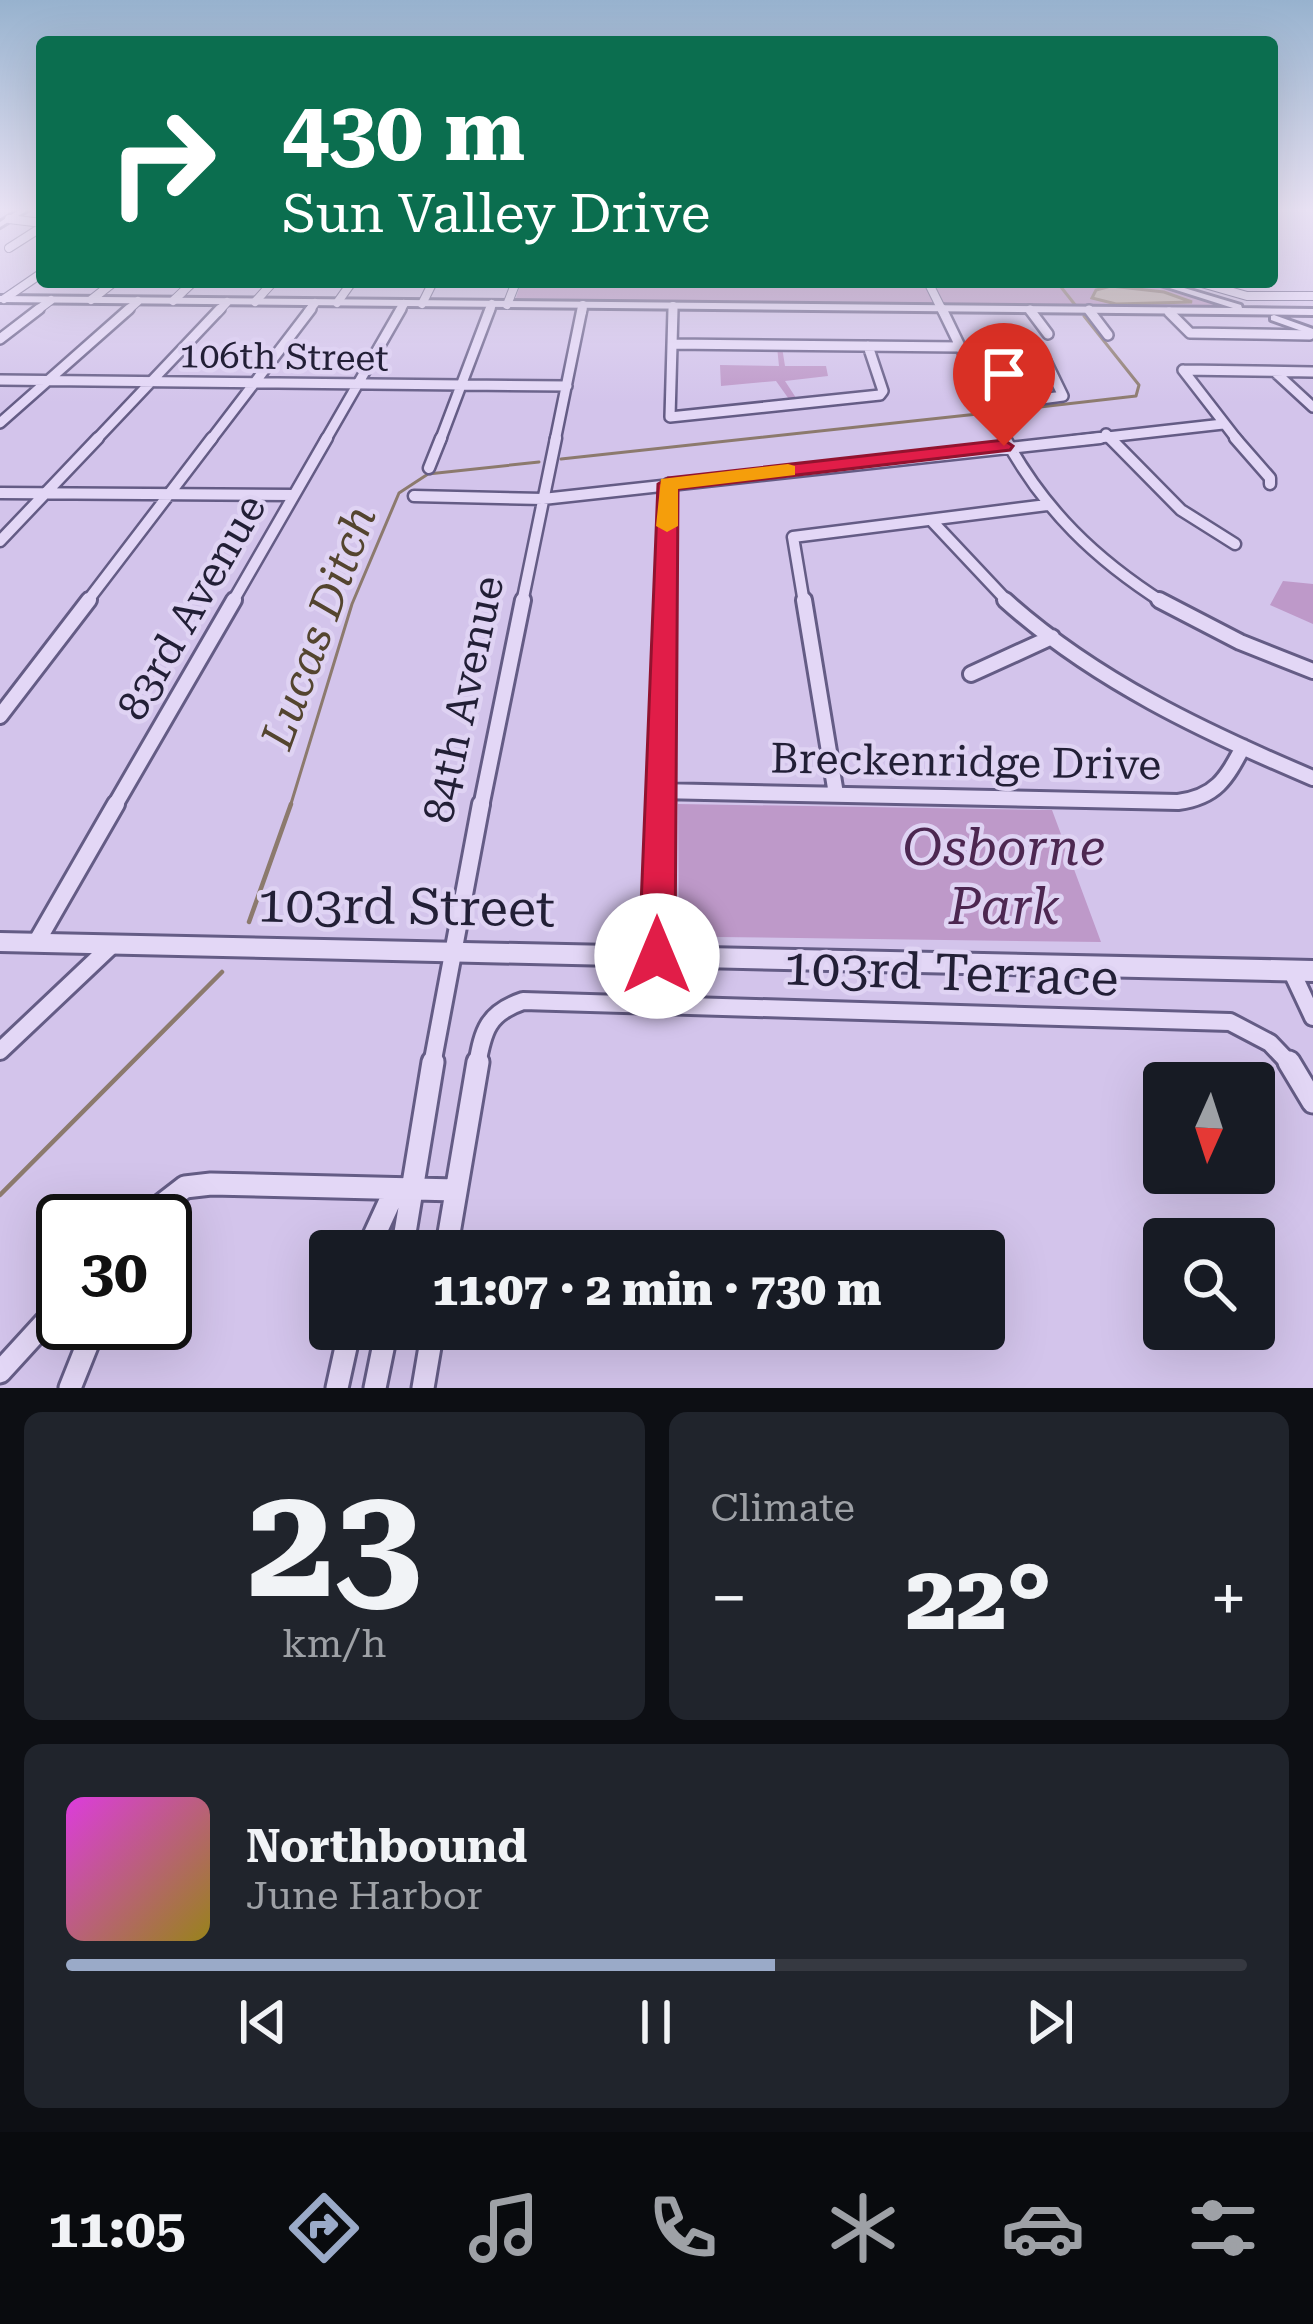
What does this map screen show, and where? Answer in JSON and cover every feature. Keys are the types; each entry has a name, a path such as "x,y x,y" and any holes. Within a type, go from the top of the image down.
{"street":[{"path":"2,299 36,276"},
{"path":"91,300 106,288"},
{"path":"173,301 187,288"},
{"path":"255,302 268,288"},
{"path":"337,303 348,288"},
{"path":"422,304 430,288"},
{"path":"507,304 514,288"},
{"path":"931,288 1048,505 1092,549 1160,598 1313,671"},
{"path":"1175,288 1262,312"},
{"path":"1188,288 1312,330"},
{"path":"1219,288 1247,296 1313,296"},
{"path":"1208,312 1226,308 1210,298"},
{"path":"2,299 1313,313"},
{"path":"0,339 51,300"},
{"path":"0,423 138,301"},
{"path":"0,542 227,302"},
{"path":"0,716 315,303"},
{"name":"83rd Avenue","path":"36,943 404,304"},
{"path":"429,468 491,304"},
{"name":"84th Avenue","path":"403,1230 405,1190 451,952 583,305"},
{"path":"673,306 670,416 880,395 883,391 868,346"},
{"path":"1030,310 1048,334"},
{"path":"1089,310 1108,335"},
{"path":"1169,312 1190,333 1312,330"},
{"path":"1312,330 1303,318 1313,313"},
{"path":"672,344 960,347"},
{"path":"991,406 1063,396 1046,361"},
{"path":"1270,484 1270,478 1222,424 1184,370 1313,372"},
{"path":"1276,372 1313,407"},
{"name":"106th Street","path":"0,380 567,386"},
{"path":"414,496 543,499 1222,424"},
{"path":"1106,434 1177,508 1235,544"},
{"path":"657,956 668,484"},
{"path":"0,493 294,495"},
{"path":"836,794 793,537 1048,505"},
{"path":"932,520 979,576 1052,637 1126,687 1313,778"},
{"path":"971,674 1052,637"},
{"name":"Breckenridge Drive","path":"658,791 1205,800 1220,790 1243,747"},
{"name":"103rd Street","path":"0,942 1302,970"},
{"path":"0,1052 112,945"},
{"path":"1302,970 1313,1017"},
{"name":"103rd Terrace","path":"456,1190 483,1030 497,1010 523,1001 1230,1022 1259,1031 1280,1048 1310,1090"},
{"path":"176,1194 185,1187 211,1184 456,1190 449,1230"},
{"name":"84th Avenue","path":"374,1230 405,1190"},
{"path":"0,1372 36,1333"},
{"path":"70,1388 85,1350"},
{"path":"337,1388 345,1350"},
{"path":"375,1388 383,1350"},
{"path":"423,1388 429,1350"}],"green space":[{"path":"519,288 928,288 937,305 515,301"},
{"path":"934,288 1168,288 1223,307 951,307 943,304"},
{"path":"777,347 782,347 785,366 826,366 828,376 785,381 798,401 791,402 776,381 721,386 720,365 779,366"},
{"path":"1283,581 1313,584 1313,624 1270,605"},
{"name":"Osborne Park","path":"678,804 1052,810 1101,942 717,937 679,931"}],"shaded area":[{"path":"1096,290 1164,292 1192,302 1116,304 1092,298"}],"waterway":[{"name":"Lucas Ditch","path":"1062,288 1076,306"},
{"name":"Lucas Ditch","path":"1004,411 1136,396 1139,385 1084,316"},
{"name":"Lucas Ditch","path":"561,459 987,413"},
{"name":"Lucas Ditch","path":"290,806 352,604 399,493 428,474 539,462"},
{"name":"Lucas Ditch","path":"249,922 290,806"},
{"name":"Lucas Ditch","path":"0,1195 222,972"}],"slow traffic":[{"path":"667,526 668,484 788,470"}],"route":[{"path":"657,956 668,484 1004,446"}]}
